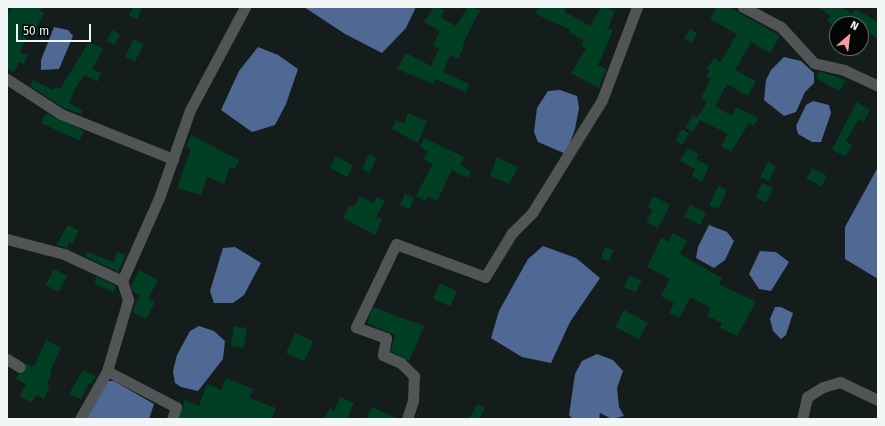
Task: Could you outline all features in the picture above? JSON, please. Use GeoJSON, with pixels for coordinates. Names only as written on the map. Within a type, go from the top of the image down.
{"type":"FeatureCollection","features":[{"type":"Feature","properties":{"kind":"street"},"geometry":{"type":"LineString","coordinates":[[80,419],[106,371],[128,300],[122,281],[159,198],[190,110],[246,7]]}},
{"type":"Feature","properties":{"kind":"street"},"geometry":{"type":"LineString","coordinates":[[407,419],[413,401],[414,376],[402,363],[383,355],[386,338],[356,327],[396,244],[485,277],[512,233],[532,213],[602,100],[637,7]]}},
{"type":"Feature","properties":{"kind":"street"},"geometry":{"type":"LineString","coordinates":[[743,7],[781,27],[814,63],[844,70],[878,86]]}},
{"type":"Feature","properties":{"kind":"street"},"geometry":{"type":"LineString","coordinates":[[7,79],[61,114],[173,159]]}},
{"type":"Feature","properties":{"kind":"street"},"geometry":{"type":"LineString","coordinates":[[7,239],[64,254],[122,281]]}},
{"type":"Feature","properties":{"kind":"street"},"geometry":{"type":"LineString","coordinates":[[7,360],[20,367]]}},
{"type":"Feature","properties":{"kind":"street"},"geometry":{"type":"LineString","coordinates":[[106,371],[176,407],[172,419]]}},
{"type":"Feature","properties":{"kind":"street"},"geometry":{"type":"LineString","coordinates":[[802,419],[808,397],[823,387],[840,382],[878,400]]}},
{"type":"Feature","properties":{"kind":"water"},"geometry":{"type":"Polygon","coordinates":[[[304,7],[416,7],[406,28],[382,53],[345,34],[304,7]]]}},
{"type":"Feature","properties":{"kind":"water"},"geometry":{"type":"Polygon","coordinates":[[[54,27],[68,30],[73,36],[59,69],[41,70],[41,60],[54,27]]]}},
{"type":"Feature","properties":{"kind":"water"},"geometry":{"type":"Polygon","coordinates":[[[258,47],[278,55],[298,69],[286,104],[275,125],[252,132],[221,110],[239,71],[258,47]]]}},
{"type":"Feature","properties":{"kind":"water"},"geometry":{"type":"Polygon","coordinates":[[[784,57],[801,61],[814,73],[814,83],[805,92],[796,112],[784,116],[764,100],[766,80],[771,70],[784,57]]]}},
{"type":"Feature","properties":{"kind":"water"},"geometry":{"type":"Polygon","coordinates":[[[560,90],[577,96],[579,108],[575,129],[566,154],[538,142],[534,132],[537,108],[548,91],[560,90]]]}},
{"type":"Feature","properties":{"kind":"water"},"geometry":{"type":"Polygon","coordinates":[[[813,101],[829,105],[831,113],[821,142],[812,142],[798,134],[796,126],[806,105],[813,101]]]}},
{"type":"Feature","properties":{"kind":"water"},"geometry":{"type":"Polygon","coordinates":[[[878,167],[878,279],[845,259],[845,227],[878,167]]]}},
{"type":"Feature","properties":{"kind":"water"},"geometry":{"type":"Polygon","coordinates":[[[709,225],[727,232],[734,241],[725,260],[714,268],[696,258],[698,247],[709,225]]]}},
{"type":"Feature","properties":{"kind":"water"},"geometry":{"type":"Polygon","coordinates":[[[543,246],[576,258],[600,278],[570,322],[551,363],[522,357],[491,338],[499,311],[528,259],[543,246]]]}},
{"type":"Feature","properties":{"kind":"water"},"geometry":{"type":"Polygon","coordinates":[[[235,247],[261,263],[244,295],[233,303],[214,303],[210,291],[223,248],[235,247]]]}},
{"type":"Feature","properties":{"kind":"water"},"geometry":{"type":"Polygon","coordinates":[[[760,251],[776,252],[789,262],[771,291],[759,289],[749,274],[760,251]]]}},
{"type":"Feature","properties":{"kind":"water"},"geometry":{"type":"Polygon","coordinates":[[[775,307],[781,307],[793,313],[786,335],[781,339],[773,331],[770,319],[775,307]]]}},
{"type":"Feature","properties":{"kind":"water"},"geometry":{"type":"Polygon","coordinates":[[[199,326],[214,331],[225,341],[223,359],[198,391],[181,387],[175,383],[173,371],[177,355],[190,331],[199,326]]]}},
{"type":"Feature","properties":{"kind":"water"},"geometry":{"type":"Polygon","coordinates":[[[597,354],[613,360],[623,371],[617,388],[619,407],[624,416],[612,419],[600,413],[599,419],[573,419],[569,415],[575,374],[582,361],[597,354]]]}},
{"type":"Feature","properties":{"kind":"water"},"geometry":{"type":"Polygon","coordinates":[[[106,381],[114,381],[154,404],[149,419],[85,419],[106,381]]]}},
{"type":"Feature","properties":{"kind":"building"},"geometry":{"type":"Polygon","coordinates":[[[12,7],[43,7],[40,11],[44,13],[37,27],[40,29],[36,36],[29,33],[20,52],[28,55],[24,64],[19,62],[14,72],[7,68],[7,17],[12,7]]]}},
{"type":"Feature","properties":{"kind":"building"},"geometry":{"type":"Polygon","coordinates":[[[133,7],[143,7],[137,19],[129,15],[133,7]]]}},
{"type":"Feature","properties":{"kind":"building"},"geometry":{"type":"Polygon","coordinates":[[[434,7],[445,10],[441,18],[456,26],[468,7],[480,10],[462,46],[464,47],[458,59],[450,55],[443,72],[469,84],[466,92],[435,79],[433,84],[397,69],[406,53],[431,66],[439,49],[433,46],[440,31],[424,22],[434,7]]]}},
{"type":"Feature","properties":{"kind":"building"},"geometry":{"type":"Polygon","coordinates":[[[539,7],[565,7],[565,12],[590,26],[601,7],[615,11],[608,28],[613,30],[598,65],[606,69],[599,88],[571,73],[586,49],[581,46],[584,40],[569,32],[570,30],[536,14],[539,7]]]}},
{"type":"Feature","properties":{"kind":"building"},"geometry":{"type":"Polygon","coordinates":[[[717,7],[729,7],[780,36],[770,53],[751,42],[735,70],[756,81],[748,96],[727,84],[715,106],[732,116],[736,107],[758,118],[754,126],[749,123],[731,152],[721,146],[728,134],[700,120],[693,132],[685,128],[693,115],[697,118],[707,102],[701,98],[711,79],[706,77],[710,70],[707,69],[714,58],[721,62],[737,34],[710,19],[717,7]]]}},
{"type":"Feature","properties":{"kind":"building"},"geometry":{"type":"Polygon","coordinates":[[[817,7],[841,7],[852,14],[855,9],[867,16],[830,16],[817,7]]]}},
{"type":"Feature","properties":{"kind":"building"},"geometry":{"type":"Polygon","coordinates":[[[869,17],[878,22],[878,39],[870,34],[869,36],[869,17]]]}},
{"type":"Feature","properties":{"kind":"building"},"geometry":{"type":"Polygon","coordinates":[[[690,29],[698,34],[692,43],[684,38],[690,29]]]}},
{"type":"Feature","properties":{"kind":"building"},"geometry":{"type":"Polygon","coordinates":[[[112,30],[120,34],[115,45],[107,41],[112,30]]]}},
{"type":"Feature","properties":{"kind":"building"},"geometry":{"type":"Polygon","coordinates":[[[134,39],[144,44],[135,62],[125,57],[134,39]]]}},
{"type":"Feature","properties":{"kind":"building"},"geometry":{"type":"Polygon","coordinates":[[[89,42],[103,49],[92,69],[101,73],[97,82],[85,75],[77,85],[69,103],[83,111],[81,114],[64,108],[30,86],[33,80],[53,90],[55,87],[60,89],[89,42]]]}},
{"type":"Feature","properties":{"kind":"building"},"geometry":{"type":"Polygon","coordinates":[[[819,71],[846,80],[839,91],[816,78],[819,71]]]}},
{"type":"Feature","properties":{"kind":"building"},"geometry":{"type":"Polygon","coordinates":[[[857,102],[870,110],[864,122],[859,119],[846,141],[852,145],[845,157],[832,149],[857,102]]]}},
{"type":"Feature","properties":{"kind":"building"},"geometry":{"type":"Polygon","coordinates":[[[46,113],[84,131],[79,141],[41,123],[46,113]]]}},
{"type":"Feature","properties":{"kind":"building"},"geometry":{"type":"Polygon","coordinates":[[[408,113],[427,121],[418,143],[392,129],[396,120],[404,124],[408,113]]]}},
{"type":"Feature","properties":{"kind":"building"},"geometry":{"type":"Polygon","coordinates":[[[682,129],[689,133],[682,145],[675,141],[682,129]]]}},
{"type":"Feature","properties":{"kind":"building"},"geometry":{"type":"Polygon","coordinates":[[[191,135],[239,160],[235,169],[230,167],[224,184],[207,177],[201,195],[177,188],[191,149],[186,146],[191,135]]]}},
{"type":"Feature","properties":{"kind":"building"},"geometry":{"type":"Polygon","coordinates":[[[424,138],[464,157],[460,165],[471,171],[468,178],[452,170],[437,201],[428,196],[425,201],[416,196],[433,164],[423,159],[428,151],[420,147],[424,138]]]}},
{"type":"Feature","properties":{"kind":"building"},"geometry":{"type":"Polygon","coordinates":[[[688,148],[699,154],[696,159],[709,166],[702,182],[692,176],[695,169],[680,161],[688,148]]]}},
{"type":"Feature","properties":{"kind":"building"},"geometry":{"type":"Polygon","coordinates":[[[369,154],[376,158],[370,173],[362,169],[369,154]]]}},
{"type":"Feature","properties":{"kind":"building"},"geometry":{"type":"Polygon","coordinates":[[[336,156],[353,166],[347,177],[330,167],[336,156]]]}},
{"type":"Feature","properties":{"kind":"building"},"geometry":{"type":"Polygon","coordinates":[[[497,157],[518,167],[509,184],[490,176],[497,157]]]}},
{"type":"Feature","properties":{"kind":"building"},"geometry":{"type":"Polygon","coordinates":[[[768,162],[776,166],[768,181],[760,177],[768,162]]]}},
{"type":"Feature","properties":{"kind":"building"},"geometry":{"type":"Polygon","coordinates":[[[812,168],[827,176],[821,187],[806,179],[812,168]]]}},
{"type":"Feature","properties":{"kind":"building"},"geometry":{"type":"Polygon","coordinates":[[[762,183],[773,188],[766,202],[755,198],[762,183]]]}},
{"type":"Feature","properties":{"kind":"building"},"geometry":{"type":"Polygon","coordinates":[[[718,186],[727,190],[719,209],[709,205],[718,186]]]}},
{"type":"Feature","properties":{"kind":"building"},"geometry":{"type":"Polygon","coordinates":[[[405,194],[414,198],[409,209],[400,205],[405,194]]]}},
{"type":"Feature","properties":{"kind":"building"},"geometry":{"type":"Polygon","coordinates":[[[360,196],[373,203],[376,197],[385,201],[376,217],[382,219],[375,235],[343,218],[349,205],[354,207],[360,196]]]}},
{"type":"Feature","properties":{"kind":"building"},"geometry":{"type":"Polygon","coordinates":[[[653,196],[670,205],[658,228],[646,222],[653,210],[648,207],[653,196]]]}},
{"type":"Feature","properties":{"kind":"building"},"geometry":{"type":"Polygon","coordinates":[[[690,205],[706,213],[700,225],[684,217],[690,205]]]}},
{"type":"Feature","properties":{"kind":"building"},"geometry":{"type":"Polygon","coordinates":[[[68,225],[79,231],[72,244],[69,242],[67,248],[56,245],[68,225]]]}},
{"type":"Feature","properties":{"kind":"building"},"geometry":{"type":"Polygon","coordinates":[[[673,233],[687,241],[680,254],[722,278],[719,284],[756,302],[737,336],[720,328],[722,323],[707,316],[711,308],[691,297],[679,318],[669,313],[674,303],[661,296],[670,279],[647,267],[661,238],[668,242],[673,233]]]}},
{"type":"Feature","properties":{"kind":"building"},"geometry":{"type":"Polygon","coordinates":[[[605,247],[613,250],[609,261],[601,258],[605,247]]]}},
{"type":"Feature","properties":{"kind":"building"},"geometry":{"type":"Polygon","coordinates":[[[87,252],[114,262],[117,252],[126,255],[118,272],[85,256],[87,252]]]}},
{"type":"Feature","properties":{"kind":"building"},"geometry":{"type":"Polygon","coordinates":[[[54,269],[67,276],[59,292],[46,285],[54,269]]]}},
{"type":"Feature","properties":{"kind":"building"},"geometry":{"type":"Polygon","coordinates":[[[139,270],[158,280],[148,299],[155,302],[146,319],[132,312],[140,295],[132,291],[131,286],[139,270]]]}},
{"type":"Feature","properties":{"kind":"building"},"geometry":{"type":"Polygon","coordinates":[[[630,275],[642,281],[636,292],[624,287],[630,275]]]}},
{"type":"Feature","properties":{"kind":"building"},"geometry":{"type":"Polygon","coordinates":[[[97,277],[116,286],[113,292],[94,283],[97,277]]]}},
{"type":"Feature","properties":{"kind":"building"},"geometry":{"type":"Polygon","coordinates":[[[440,283],[457,291],[450,306],[433,298],[440,283]]]}},
{"type":"Feature","properties":{"kind":"building"},"geometry":{"type":"Polygon","coordinates":[[[373,307],[424,326],[409,361],[391,351],[395,335],[367,323],[373,307]]]}},
{"type":"Feature","properties":{"kind":"building"},"geometry":{"type":"Polygon","coordinates":[[[624,310],[648,323],[639,339],[615,327],[624,310]]]}},
{"type":"Feature","properties":{"kind":"building"},"geometry":{"type":"Polygon","coordinates":[[[234,326],[247,328],[244,348],[231,346],[234,326]]]}},
{"type":"Feature","properties":{"kind":"building"},"geometry":{"type":"Polygon","coordinates":[[[295,333],[313,341],[304,361],[286,353],[295,333]]]}},
{"type":"Feature","properties":{"kind":"building"},"geometry":{"type":"Polygon","coordinates":[[[46,340],[61,347],[50,372],[52,372],[47,384],[50,386],[44,399],[36,395],[32,403],[20,396],[26,384],[16,379],[19,374],[26,370],[25,363],[34,367],[46,340]]]}},
{"type":"Feature","properties":{"kind":"building"},"geometry":{"type":"Polygon","coordinates":[[[83,370],[96,376],[91,384],[89,383],[81,399],[69,394],[83,370]]]}},
{"type":"Feature","properties":{"kind":"building"},"geometry":{"type":"Polygon","coordinates":[[[226,378],[254,389],[249,398],[276,408],[271,419],[179,419],[185,400],[199,406],[207,384],[221,390],[226,378]]]}},
{"type":"Feature","properties":{"kind":"building"},"geometry":{"type":"Polygon","coordinates":[[[340,397],[354,403],[347,418],[350,419],[324,419],[330,409],[334,411],[340,397]]]}},
{"type":"Feature","properties":{"kind":"building"},"geometry":{"type":"Polygon","coordinates":[[[477,404],[485,408],[479,419],[469,419],[477,404]]]}},
{"type":"Feature","properties":{"kind":"building"},"geometry":{"type":"Polygon","coordinates":[[[372,407],[398,419],[366,419],[372,407]]]}}]}
